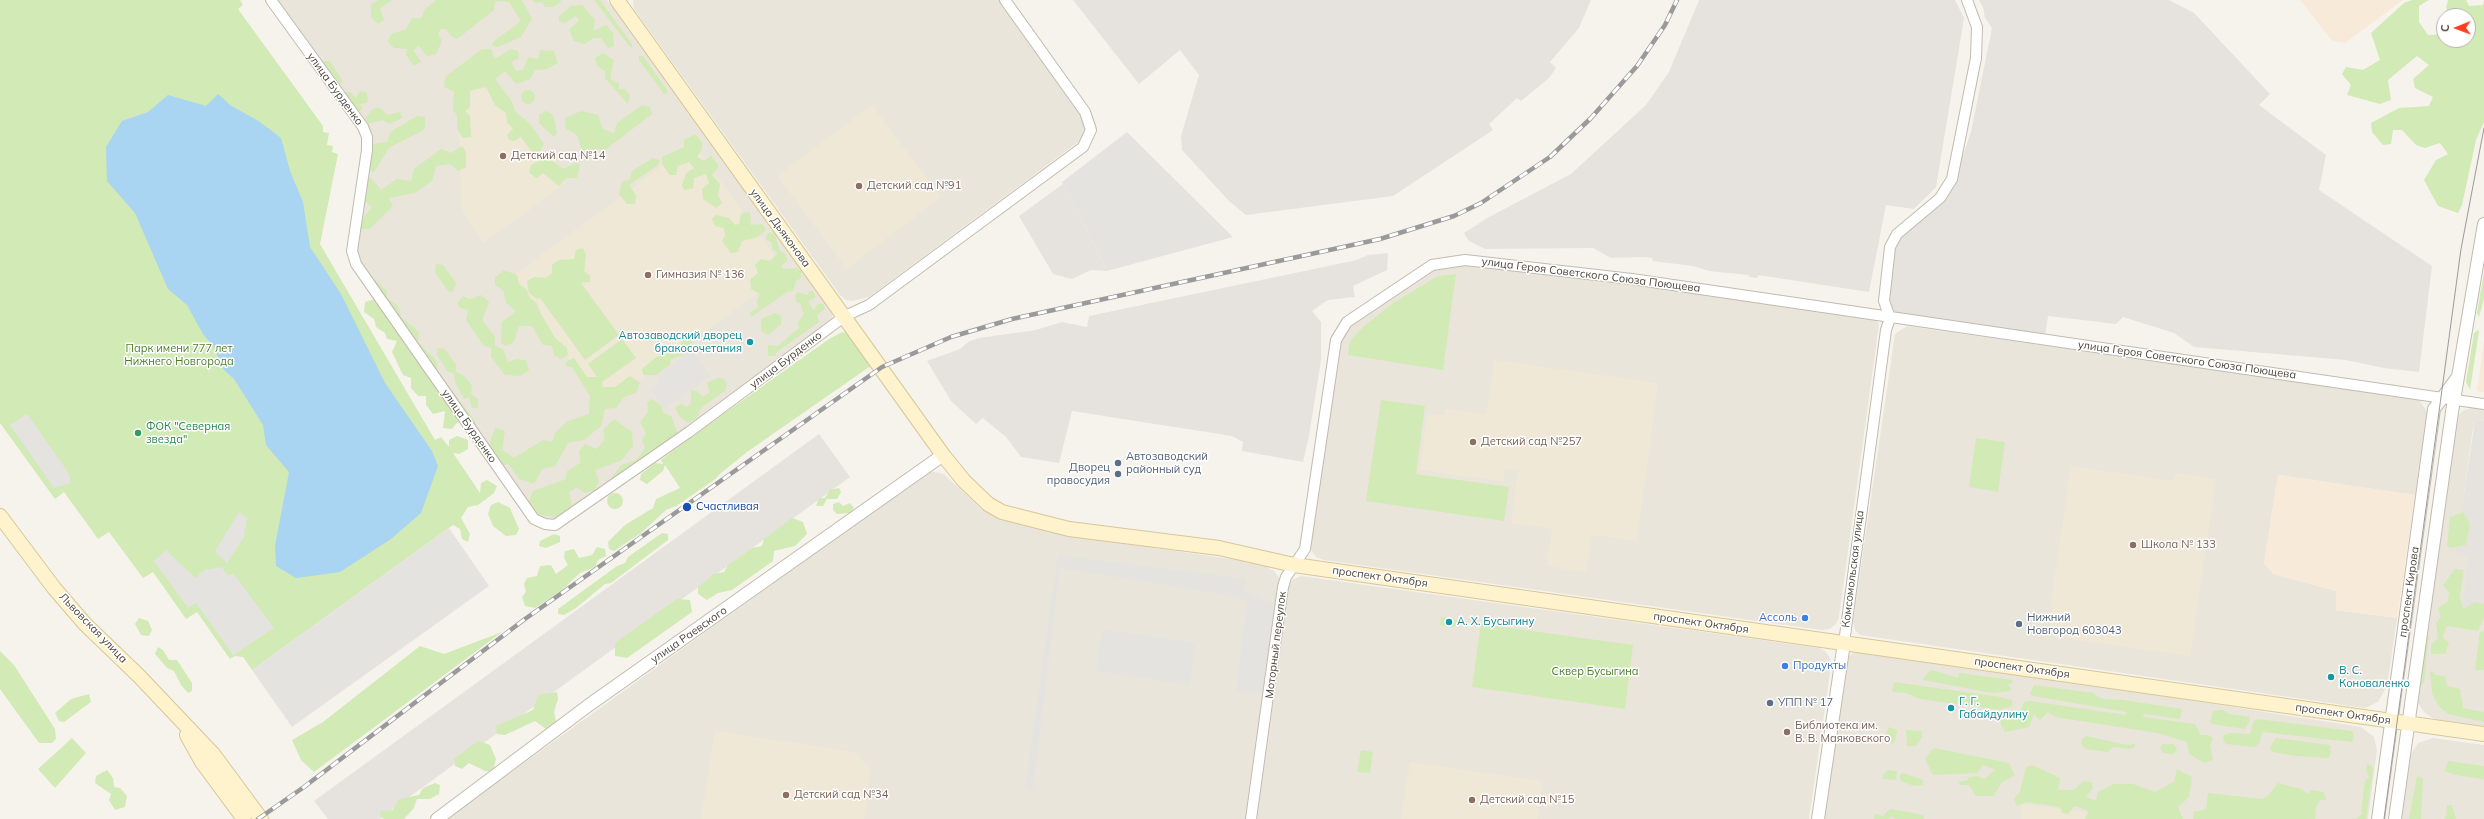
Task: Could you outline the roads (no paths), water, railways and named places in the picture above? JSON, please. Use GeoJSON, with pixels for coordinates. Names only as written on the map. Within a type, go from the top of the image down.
{"type":"FeatureCollection","features":[{"type":"Feature","properties":{"kind":"main road","name":"улица Дьяконова"},"geometry":{"type":"LineString","coordinates":[[617,0],[944,455]]}},
{"type":"Feature","properties":{"kind":"main road","name":"проспект Октября"},"geometry":{"type":"LineString","coordinates":[[944,455],[964,481],[988,504],[1016,517],[1094,533],[1219,548],[1294,565],[2484,734]]}},
{"type":"Feature","properties":{"kind":"main road","name":"Львовская улица"},"geometry":{"type":"LineString","coordinates":[[0,516],[54,588],[80,618],[139,676],[213,754],[262,819]]}},
{"type":"Feature","properties":{"kind":"main road","name":"Львовская улица"},"geometry":{"type":"LineString","coordinates":[[177,717],[202,762],[244,819]]}},
{"type":"Feature","properties":{"kind":"street","name":"улица Бурденко"},"geometry":{"type":"LineString","coordinates":[[271,0],[363,127],[367,137],[368,150],[352,251],[356,264],[534,519],[545,524],[556,525],[689,432],[845,316],[869,305],[1084,147],[1091,130],[1085,112],[1005,0]]}},
{"type":"Feature","properties":{"kind":"street"},"geometry":{"type":"LineString","coordinates":[[1890,318],[1884,301],[1890,247],[1897,234],[1940,198],[1952,179],[1976,58],[1977,27],[1967,0]]}},
{"type":"Feature","properties":{"kind":"street","name":"проспект Кирова"},"geometry":{"type":"LineString","coordinates":[[2395,819],[2454,400],[2460,374],[2484,224]]}},
{"type":"Feature","properties":{"kind":"street","name":"улица Героя Советского Союза Поющева"},"geometry":{"type":"LineString","coordinates":[[1332,358],[1336,340],[1347,322],[1432,265],[1454,260],[1505,263],[1632,279],[2484,404]]}},
{"type":"Feature","properties":{"kind":"street","name":"Комсомольская улица"},"geometry":{"type":"LineString","coordinates":[[1818,819],[1844,643],[1874,410],[1890,318]]}},
{"type":"Feature","properties":{"kind":"street","name":"Моторный переулок"},"geometry":{"type":"LineString","coordinates":[[1251,819],[1283,587],[1304,549],[1332,358]]}},
{"type":"Feature","properties":{"kind":"street","name":"проспект Кирова"},"geometry":{"type":"LineString","coordinates":[[2378,819],[2434,409],[2460,374]]}},
{"type":"Feature","properties":{"kind":"street","name":"улица Раевского"},"geometry":{"type":"LineString","coordinates":[[437,819],[606,694],[944,455]]}},
{"type":"Feature","properties":{"kind":"water"},"geometry":{"type":"Polygon","coordinates":[[[218,94],[230,105],[260,122],[281,138],[290,171],[303,202],[310,247],[341,294],[385,383],[432,451],[438,466],[421,513],[391,539],[340,572],[296,578],[276,566],[275,546],[289,472],[266,445],[263,425],[234,379],[221,367],[215,348],[203,334],[187,305],[168,289],[135,213],[107,181],[106,147],[122,121],[148,112],[168,95],[206,106],[218,94]]]}},
{"type":"Feature","properties":{"kind":"tram line"},"geometry":{"type":"LineString","coordinates":[[2384,819],[2461,249],[2484,128]]}},
{"type":"Feature","properties":{"kind":"railway"},"geometry":{"type":"LineString","coordinates":[[258,819],[304,787],[525,619],[882,367],[951,337],[1012,319],[1380,239],[1454,216],[1481,203],[1550,157],[1591,118],[1637,66],[1665,25],[1677,0]]}},
{"type":"Feature","properties":{"kind":"place","name":"Детский сад №14"},"geometry":{"type":"Point","coordinates":[503,156]}},
{"type":"Feature","properties":{"kind":"place","name":"Детский сад №91"},"geometry":{"type":"Point","coordinates":[859,186]}},
{"type":"Feature","properties":{"kind":"place","name":"Гимназия № 136"},"geometry":{"type":"Point","coordinates":[648,275]}},
{"type":"Feature","properties":{"kind":"place","name":"Автозаводский дворец бракосочетания"},"geometry":{"type":"Point","coordinates":[750,342]}},
{"type":"Feature","properties":{"kind":"place","name":"ФОК \"Северная звезда\""},"geometry":{"type":"Point","coordinates":[138,433]}},
{"type":"Feature","properties":{"kind":"place","name":"Детский сад №257"},"geometry":{"type":"Point","coordinates":[1473,442]}},
{"type":"Feature","properties":{"kind":"place","name":"Автозаводский районный суд"},"geometry":{"type":"Point","coordinates":[1118,463]}},
{"type":"Feature","properties":{"kind":"place","name":"Дворец правосудия"},"geometry":{"type":"Point","coordinates":[1118,474]}},
{"type":"Feature","properties":{"kind":"place","name":"Счастливая"},"geometry":{"type":"Point","coordinates":[687,507]}},
{"type":"Feature","properties":{"kind":"place","name":"Школа № 133"},"geometry":{"type":"Point","coordinates":[2133,545]}},
{"type":"Feature","properties":{"kind":"place","name":"Ассоль"},"geometry":{"type":"Point","coordinates":[1805,618]}},
{"type":"Feature","properties":{"kind":"place","name":"А. Х. Бусыгину"},"geometry":{"type":"Point","coordinates":[1449,622]}},
{"type":"Feature","properties":{"kind":"place","name":"Нижний Новгород 603043"},"geometry":{"type":"Point","coordinates":[2019,624]}},
{"type":"Feature","properties":{"kind":"place","name":"Продукты"},"geometry":{"type":"Point","coordinates":[1785,666]}},
{"type":"Feature","properties":{"kind":"place","name":"В. С. Коноваленко"},"geometry":{"type":"Point","coordinates":[2331,677]}},
{"type":"Feature","properties":{"kind":"place","name":"УПП № 17"},"geometry":{"type":"Point","coordinates":[1770,703]}},
{"type":"Feature","properties":{"kind":"place","name":"Г. Г. Габайдулину"},"geometry":{"type":"Point","coordinates":[1951,708]}},
{"type":"Feature","properties":{"kind":"place","name":"Библиотека им. В. В. Маяковского"},"geometry":{"type":"Point","coordinates":[1787,732]}},
{"type":"Feature","properties":{"kind":"place","name":"Детский сад №34"},"geometry":{"type":"Point","coordinates":[786,795]}},
{"type":"Feature","properties":{"kind":"place","name":"Детский сад №15"},"geometry":{"type":"Point","coordinates":[1472,800]}},
{"type":"Feature","properties":{"kind":"park label","name":"Парк имени 777 лет Нижнего Новгорода"},"geometry":{"type":"Point","coordinates":[179,355]}},
{"type":"Feature","properties":{"kind":"park label","name":"Сквер Бусыгина"},"geometry":{"type":"Point","coordinates":[1595,672]}}]}
